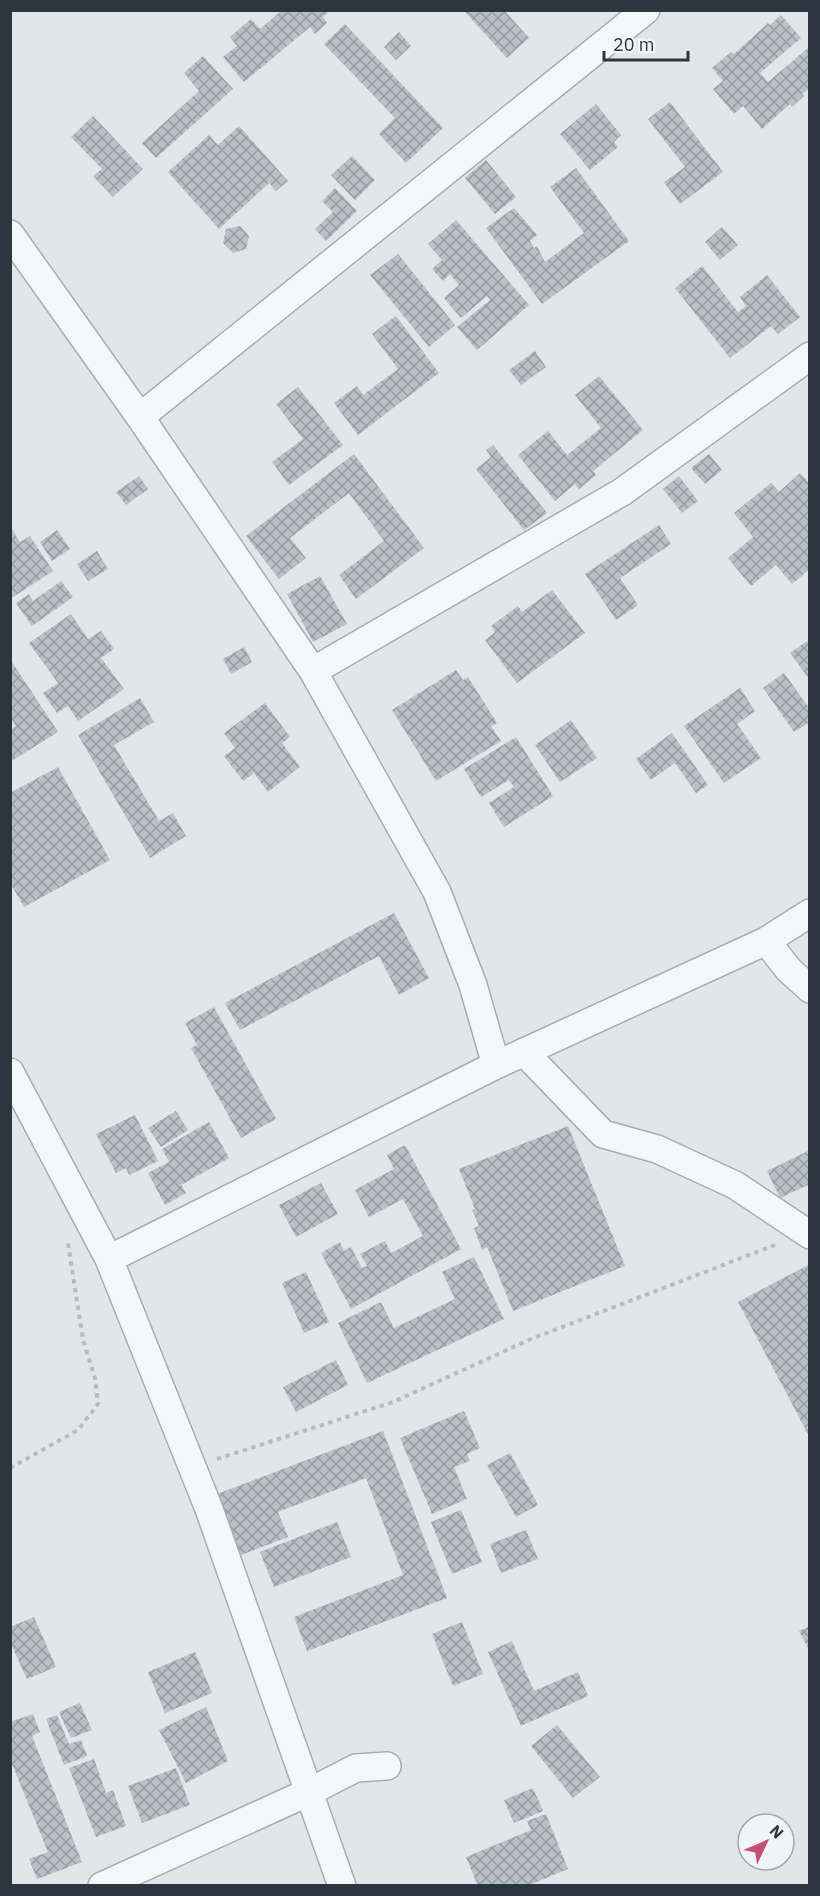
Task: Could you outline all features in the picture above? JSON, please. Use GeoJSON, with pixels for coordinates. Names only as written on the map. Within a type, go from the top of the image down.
{"type":"FeatureCollection","features":[{"type":"Feature","properties":{"kind":"street"},"geometry":{"type":"LineString","coordinates":[[140,417],[646,10]]}},
{"type":"Feature","properties":{"kind":"street"},"geometry":{"type":"LineString","coordinates":[[10,234],[140,417],[313,671],[437,892],[473,985],[496,1065]]}},
{"type":"Feature","properties":{"kind":"street"},"geometry":{"type":"LineString","coordinates":[[313,671],[622,492],[810,356]]}},
{"type":"Feature","properties":{"kind":"street"},"geometry":{"type":"LineString","coordinates":[[109,1259],[496,1065],[766,941],[810,913]]}},
{"type":"Feature","properties":{"kind":"street"},"geometry":{"type":"LineString","coordinates":[[766,941],[789,970],[810,989]]}},
{"type":"Feature","properties":{"kind":"street"},"geometry":{"type":"LineString","coordinates":[[524,1052],[603,1134],[657,1149],[735,1185],[808,1234]]}},
{"type":"Feature","properties":{"kind":"street"},"geometry":{"type":"LineString","coordinates":[[10,1072],[109,1259],[192,1466],[342,1886]]}},
{"type":"Feature","properties":{"kind":"street"},"geometry":{"type":"LineString","coordinates":[[102,1886],[309,1792],[356,1768],[387,1766]]}},
{"type":"Feature","properties":{"kind":"path"},"geometry":{"type":"LineString","coordinates":[[192,1466],[393,1402],[531,1339],[808,1234]]}},
{"type":"Feature","properties":{"kind":"path"},"geometry":{"type":"LineString","coordinates":[[10,1468],[78,1430],[98,1404],[95,1378],[83,1340],[68,1242]]}},
{"type":"Feature","properties":{"kind":"building"},"geometry":{"type":"Polygon","coordinates":[[[282,10],[330,10],[323,17],[327,23],[315,34],[310,27],[244,82],[223,57],[237,46],[230,37],[251,19],[260,29],[282,10]]]}},
{"type":"Feature","properties":{"kind":"building"},"geometry":{"type":"Polygon","coordinates":[[[466,10],[504,10],[529,38],[507,58],[465,12],[466,10]]]}},
{"type":"Feature","properties":{"kind":"building"},"geometry":{"type":"Polygon","coordinates":[[[781,15],[801,38],[760,73],[768,82],[808,48],[810,88],[792,107],[790,104],[762,129],[743,106],[734,114],[713,89],[723,81],[712,68],[731,52],[734,54],[768,23],[770,25],[781,15]]]}},
{"type":"Feature","properties":{"kind":"building"},"geometry":{"type":"Polygon","coordinates":[[[345,24],[443,128],[406,163],[379,134],[395,118],[324,44],[345,24]]]}},
{"type":"Feature","properties":{"kind":"building"},"geometry":{"type":"Polygon","coordinates":[[[399,32],[411,46],[396,60],[384,47],[399,32]]]}},
{"type":"Feature","properties":{"kind":"building"},"geometry":{"type":"Polygon","coordinates":[[[203,56],[233,89],[156,158],[142,143],[199,91],[184,73],[203,56]]]}},
{"type":"Feature","properties":{"kind":"building"},"geometry":{"type":"Polygon","coordinates":[[[670,102],[723,172],[680,204],[664,182],[685,167],[648,119],[670,102]]]}},
{"type":"Feature","properties":{"kind":"building"},"geometry":{"type":"Polygon","coordinates":[[[596,104],[621,135],[614,142],[618,147],[590,170],[560,134],[596,104]]]}},
{"type":"Feature","properties":{"kind":"building"},"geometry":{"type":"Polygon","coordinates":[[[93,116],[143,169],[113,197],[93,176],[102,169],[71,137],[93,116]]]}},
{"type":"Feature","properties":{"kind":"building"},"geometry":{"type":"Polygon","coordinates":[[[239,126],[288,181],[276,191],[269,183],[219,229],[168,172],[209,135],[218,145],[239,126]]]}},
{"type":"Feature","properties":{"kind":"building"},"geometry":{"type":"Polygon","coordinates":[[[352,156],[375,180],[355,200],[331,175],[352,156]]]}},
{"type":"Feature","properties":{"kind":"building"},"geometry":{"type":"Polygon","coordinates":[[[486,160],[516,197],[495,214],[465,178],[486,160]]]}},
{"type":"Feature","properties":{"kind":"building"},"geometry":{"type":"Polygon","coordinates":[[[576,168],[629,241],[542,304],[486,228],[514,208],[537,235],[530,241],[534,248],[537,246],[545,262],[584,233],[550,187],[576,168]]]}},
{"type":"Feature","properties":{"kind":"building"},"geometry":{"type":"Polygon","coordinates":[[[335,188],[357,211],[326,241],[315,229],[333,212],[322,201],[335,188]]]}},
{"type":"Feature","properties":{"kind":"building"},"geometry":{"type":"Polygon","coordinates":[[[456,220],[529,305],[477,350],[457,327],[490,300],[487,296],[461,318],[444,298],[459,285],[450,274],[443,281],[432,269],[442,260],[428,244],[456,220]]]}},
{"type":"Feature","properties":{"kind":"building"},"geometry":{"type":"Polygon","coordinates":[[[240,226],[249,236],[246,249],[233,253],[223,243],[226,229],[240,226]]]}},
{"type":"Feature","properties":{"kind":"building"},"geometry":{"type":"Polygon","coordinates":[[[722,227],[738,245],[720,260],[705,242],[722,227]]]}},
{"type":"Feature","properties":{"kind":"building"},"geometry":{"type":"Polygon","coordinates":[[[398,254],[455,325],[429,347],[370,275],[398,254]]]}},
{"type":"Feature","properties":{"kind":"building"},"geometry":{"type":"Polygon","coordinates":[[[702,266],[738,312],[746,306],[740,297],[767,275],[800,317],[778,334],[771,326],[730,358],[675,288],[702,266]]]}},
{"type":"Feature","properties":{"kind":"building"},"geometry":{"type":"Polygon","coordinates":[[[396,316],[439,373],[358,435],[334,403],[357,386],[363,395],[398,369],[372,334],[396,316]]]}},
{"type":"Feature","properties":{"kind":"building"},"geometry":{"type":"Polygon","coordinates":[[[535,351],[546,367],[521,385],[509,370],[535,351]]]}},
{"type":"Feature","properties":{"kind":"building"},"geometry":{"type":"Polygon","coordinates":[[[599,376],[643,430],[593,471],[596,475],[579,489],[575,484],[555,501],[518,455],[548,431],[567,455],[601,428],[575,395],[599,376]]]}},
{"type":"Feature","properties":{"kind":"building"},"geometry":{"type":"Polygon","coordinates":[[[298,387],[343,445],[289,485],[272,462],[303,439],[276,404],[298,387]]]}},
{"type":"Feature","properties":{"kind":"building"},"geometry":{"type":"Polygon","coordinates":[[[493,445],[547,513],[524,530],[476,469],[491,457],[486,450],[493,445]]]}},
{"type":"Feature","properties":{"kind":"building"},"geometry":{"type":"Polygon","coordinates":[[[354,454],[424,548],[356,599],[339,575],[384,541],[349,493],[290,538],[306,558],[279,579],[246,536],[354,454]]]}},
{"type":"Feature","properties":{"kind":"building"},"geometry":{"type":"Polygon","coordinates":[[[709,454],[722,470],[705,484],[691,468],[709,454]]]}},
{"type":"Feature","properties":{"kind":"building"},"geometry":{"type":"Polygon","coordinates":[[[800,473],[810,484],[810,569],[792,584],[776,565],[751,586],[728,558],[753,537],[734,513],[771,483],[779,492],[800,473]]]}},
{"type":"Feature","properties":{"kind":"building"},"geometry":{"type":"Polygon","coordinates":[[[139,476],[148,489],[126,505],[116,492],[139,476]]]}},
{"type":"Feature","properties":{"kind":"building"},"geometry":{"type":"Polygon","coordinates":[[[679,476],[698,501],[682,513],[663,489],[679,476]]]}},
{"type":"Feature","properties":{"kind":"building"},"geometry":{"type":"Polygon","coordinates":[[[659,525],[671,544],[620,578],[638,605],[616,620],[585,574],[659,525]]]}},
{"type":"Feature","properties":{"kind":"building"},"geometry":{"type":"Polygon","coordinates":[[[10,526],[20,542],[30,536],[53,571],[10,599],[10,526]]]}},
{"type":"Feature","properties":{"kind":"building"},"geometry":{"type":"Polygon","coordinates":[[[57,530],[70,549],[52,561],[40,542],[57,530]]]}},
{"type":"Feature","properties":{"kind":"building"},"geometry":{"type":"Polygon","coordinates":[[[97,551],[108,569],[88,581],[77,564],[97,551]]]}},
{"type":"Feature","properties":{"kind":"building"},"geometry":{"type":"Polygon","coordinates":[[[320,576],[347,624],[313,642],[287,594],[320,576]]]}},
{"type":"Feature","properties":{"kind":"building"},"geometry":{"type":"Polygon","coordinates":[[[61,581],[73,597],[32,626],[16,603],[29,594],[33,601],[61,581]]]}},
{"type":"Feature","properties":{"kind":"building"},"geometry":{"type":"Polygon","coordinates":[[[552,590],[585,633],[517,683],[485,640],[495,632],[491,626],[518,606],[522,612],[552,590]]]}},
{"type":"Feature","properties":{"kind":"building"},"geometry":{"type":"Polygon","coordinates":[[[71,614],[88,639],[101,631],[114,649],[101,658],[124,689],[78,721],[68,706],[57,713],[43,693],[58,683],[29,643],[71,614]]]}},
{"type":"Feature","properties":{"kind":"building"},"geometry":{"type":"Polygon","coordinates":[[[810,639],[810,680],[790,653],[810,639]]]}},
{"type":"Feature","properties":{"kind":"building"},"geometry":{"type":"Polygon","coordinates":[[[244,647],[252,662],[231,674],[223,659],[244,647]]]}},
{"type":"Feature","properties":{"kind":"building"},"geometry":{"type":"Polygon","coordinates":[[[12,662],[58,732],[10,762],[10,729],[16,726],[10,717],[12,662]]]}},
{"type":"Feature","properties":{"kind":"building"},"geometry":{"type":"Polygon","coordinates":[[[456,670],[463,680],[468,677],[497,723],[491,726],[501,741],[436,781],[392,710],[456,670]]]}},
{"type":"Feature","properties":{"kind":"building"},"geometry":{"type":"Polygon","coordinates":[[[784,673],[810,709],[810,722],[794,732],[763,688],[784,673]]]}},
{"type":"Feature","properties":{"kind":"building"},"geometry":{"type":"Polygon","coordinates":[[[740,688],[755,711],[737,724],[761,758],[724,783],[684,726],[740,688]]]}},
{"type":"Feature","properties":{"kind":"building"},"geometry":{"type":"Polygon","coordinates":[[[140,698],[154,722],[114,745],[159,821],[173,813],[186,836],[150,858],[78,735],[140,698]]]}},
{"type":"Feature","properties":{"kind":"building"},"geometry":{"type":"Polygon","coordinates":[[[265,703],[290,737],[282,743],[300,767],[268,792],[254,773],[243,781],[224,756],[235,748],[224,733],[265,703]]]}},
{"type":"Feature","properties":{"kind":"building"},"geometry":{"type":"Polygon","coordinates":[[[571,720],[597,758],[560,782],[535,745],[571,720]]]}},
{"type":"Feature","properties":{"kind":"building"},"geometry":{"type":"Polygon","coordinates":[[[672,733],[708,785],[696,793],[675,763],[651,780],[636,759],[672,733]]]}},
{"type":"Feature","properties":{"kind":"building"},"geometry":{"type":"Polygon","coordinates":[[[516,737],[553,796],[504,827],[489,803],[514,787],[509,780],[481,797],[464,769],[516,737]]]}},
{"type":"Feature","properties":{"kind":"building"},"geometry":{"type":"Polygon","coordinates":[[[58,767],[110,860],[24,907],[12,886],[10,887],[10,793],[58,767]]]}},
{"type":"Feature","properties":{"kind":"building"},"geometry":{"type":"Polygon","coordinates":[[[394,913],[429,978],[399,995],[379,956],[240,1030],[225,1003],[394,913]]]}},
{"type":"Feature","properties":{"kind":"building"},"geometry":{"type":"Polygon","coordinates":[[[214,1007],[276,1119],[241,1138],[191,1048],[197,1045],[185,1023],[214,1007]]]}},
{"type":"Feature","properties":{"kind":"building"},"geometry":{"type":"Polygon","coordinates":[[[176,1111],[188,1130],[161,1147],[148,1128],[176,1111]]]}},
{"type":"Feature","properties":{"kind":"building"},"geometry":{"type":"Polygon","coordinates":[[[135,1115],[158,1161],[129,1175],[126,1168],[116,1173],[96,1134],[135,1115]]]}},
{"type":"Feature","properties":{"kind":"building"},"geometry":{"type":"Polygon","coordinates":[[[209,1122],[229,1158],[181,1185],[186,1193],[165,1205],[148,1173],[169,1162],[162,1149],[209,1122]]]}},
{"type":"Feature","properties":{"kind":"building"},"geometry":{"type":"Polygon","coordinates":[[[568,1126],[625,1266],[513,1311],[487,1247],[482,1250],[474,1228],[479,1226],[472,1210],[475,1209],[459,1169],[568,1126]]]}},
{"type":"Feature","properties":{"kind":"building"},"geometry":{"type":"Polygon","coordinates":[[[405,1145],[461,1249],[351,1309],[321,1253],[340,1242],[344,1251],[351,1247],[362,1268],[367,1266],[360,1254],[385,1241],[391,1253],[423,1236],[403,1199],[369,1217],[355,1190],[394,1169],[387,1155],[405,1145]]]}},
{"type":"Feature","properties":{"kind":"building"},"geometry":{"type":"Polygon","coordinates":[[[810,1150],[810,1184],[780,1198],[767,1171],[810,1150]]]}},
{"type":"Feature","properties":{"kind":"building"},"geometry":{"type":"Polygon","coordinates":[[[321,1183],[338,1214],[296,1237],[279,1205],[321,1183]]]}},
{"type":"Feature","properties":{"kind":"building"},"geometry":{"type":"Polygon","coordinates":[[[474,1257],[504,1319],[367,1383],[338,1323],[381,1302],[394,1328],[455,1299],[442,1272],[474,1257]]]}},
{"type":"Feature","properties":{"kind":"building"},"geometry":{"type":"Polygon","coordinates":[[[810,1264],[810,1438],[738,1302],[810,1264]]]}},
{"type":"Feature","properties":{"kind":"building"},"geometry":{"type":"Polygon","coordinates":[[[306,1272],[329,1322],[304,1333],[282,1283],[306,1272]]]}},
{"type":"Feature","properties":{"kind":"building"},"geometry":{"type":"Polygon","coordinates":[[[336,1360],[348,1385],[296,1412],[283,1387],[336,1360]]]}},
{"type":"Feature","properties":{"kind":"building"},"geometry":{"type":"Polygon","coordinates":[[[464,1411],[480,1448],[467,1454],[470,1461],[454,1467],[467,1499],[432,1514],[400,1438],[464,1411]]]}},
{"type":"Feature","properties":{"kind":"building"},"geometry":{"type":"Polygon","coordinates":[[[383,1431],[447,1598],[307,1651],[294,1617],[403,1575],[366,1478],[278,1512],[288,1537],[236,1557],[212,1496],[383,1431]]]}},
{"type":"Feature","properties":{"kind":"building"},"geometry":{"type":"Polygon","coordinates":[[[510,1453],[538,1505],[516,1517],[487,1465],[510,1453]]]}},
{"type":"Feature","properties":{"kind":"building"},"geometry":{"type":"Polygon","coordinates":[[[461,1510],[482,1562],[452,1574],[431,1522],[461,1510]]]}},
{"type":"Feature","properties":{"kind":"building"},"geometry":{"type":"Polygon","coordinates":[[[337,1522],[351,1557],[274,1587],[260,1552],[337,1522]]]}},
{"type":"Feature","properties":{"kind":"building"},"geometry":{"type":"Polygon","coordinates":[[[526,1530],[538,1559],[501,1573],[490,1544],[526,1530]]]}},
{"type":"Feature","properties":{"kind":"building"},"geometry":{"type":"Polygon","coordinates":[[[34,1617],[56,1667],[27,1679],[10,1642],[10,1627],[34,1617]]]}},
{"type":"Feature","properties":{"kind":"building"},"geometry":{"type":"Polygon","coordinates":[[[462,1622],[483,1674],[453,1686],[432,1634],[462,1622]]]}},
{"type":"Feature","properties":{"kind":"building"},"geometry":{"type":"Polygon","coordinates":[[[810,1626],[810,1652],[799,1631],[810,1626]]]}},
{"type":"Feature","properties":{"kind":"building"},"geometry":{"type":"Polygon","coordinates":[[[512,1641],[534,1691],[578,1672],[588,1696],[521,1726],[488,1652],[512,1641]]]}},
{"type":"Feature","properties":{"kind":"building"},"geometry":{"type":"Polygon","coordinates":[[[195,1652],[212,1693],[165,1713],[148,1672],[195,1652]]]}},
{"type":"Feature","properties":{"kind":"building"},"geometry":{"type":"Polygon","coordinates":[[[80,1703],[92,1730],[71,1738],[59,1712],[80,1703]]]}},
{"type":"Feature","properties":{"kind":"building"},"geometry":{"type":"Polygon","coordinates":[[[206,1707],[228,1761],[186,1783],[159,1730],[206,1707]]]}},
{"type":"Feature","properties":{"kind":"building"},"geometry":{"type":"Polygon","coordinates":[[[33,1714],[40,1732],[32,1736],[82,1862],[37,1879],[29,1859],[48,1852],[10,1759],[10,1722],[33,1714]]]}},
{"type":"Feature","properties":{"kind":"building"},"geometry":{"type":"Polygon","coordinates":[[[57,1715],[69,1744],[81,1740],[87,1756],[64,1765],[46,1719],[57,1715]]]}},
{"type":"Feature","properties":{"kind":"building"},"geometry":{"type":"Polygon","coordinates":[[[557,1725],[600,1777],[573,1798],[531,1746],[557,1725]]]}},
{"type":"Feature","properties":{"kind":"building"},"geometry":{"type":"Polygon","coordinates":[[[94,1759],[106,1793],[113,1790],[126,1826],[96,1837],[69,1768],[94,1759]]]}},
{"type":"Feature","properties":{"kind":"building"},"geometry":{"type":"Polygon","coordinates":[[[176,1768],[190,1805],[142,1823],[128,1786],[176,1768]]]}},
{"type":"Feature","properties":{"kind":"building"},"geometry":{"type":"Polygon","coordinates":[[[533,1788],[543,1811],[514,1823],[504,1800],[533,1788]]]}},
{"type":"Feature","properties":{"kind":"building"},"geometry":{"type":"Polygon","coordinates":[[[546,1814],[568,1869],[527,1886],[478,1886],[466,1857],[531,1830],[527,1821],[546,1814]]]}}]}
